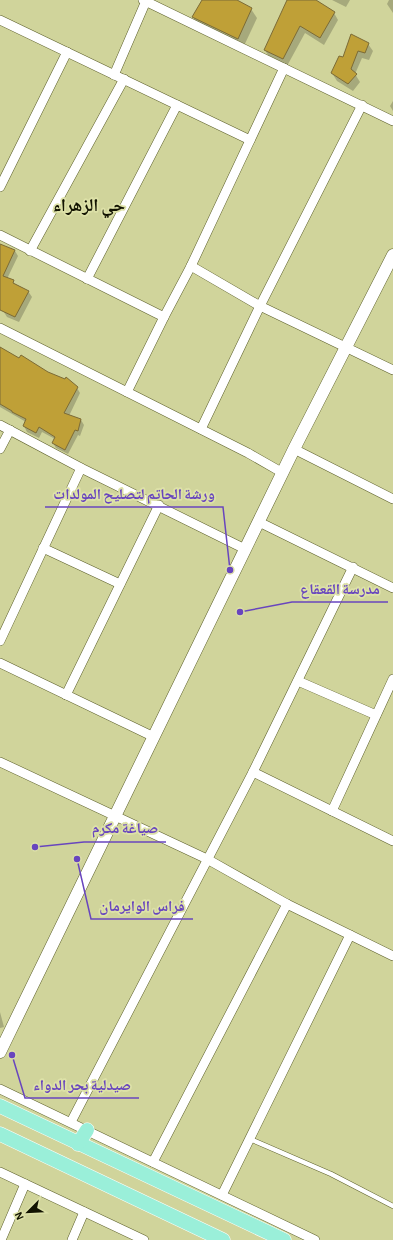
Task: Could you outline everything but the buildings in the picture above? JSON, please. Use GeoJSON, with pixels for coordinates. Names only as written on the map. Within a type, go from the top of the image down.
{"type":"FeatureCollection","features":[{"type":"Feature","properties":{"kind":"main road"},"geometry":{"type":"LineString","coordinates":[[0,1106],[284,1240]]}},
{"type":"Feature","properties":{"kind":"main road"},"geometry":{"type":"LineString","coordinates":[[78,1144],[87,1130]]}},
{"type":"Feature","properties":{"kind":"main road"},"geometry":{"type":"LineString","coordinates":[[0,1134],[223,1240]]}},
{"type":"Feature","properties":{"kind":"street"},"geometry":{"type":"LineString","coordinates":[[114,75],[145,1],[393,121]]}},
{"type":"Feature","properties":{"kind":"street"},"geometry":{"type":"LineString","coordinates":[[0,20],[250,140]]}},
{"type":"Feature","properties":{"kind":"street"},"geometry":{"type":"LineString","coordinates":[[0,187],[67,52]]}},
{"type":"Feature","properties":{"kind":"street"},"geometry":{"type":"LineString","coordinates":[[128,392],[191,266],[284,68]]}},
{"type":"Feature","properties":{"kind":"street"},"geometry":{"type":"LineString","coordinates":[[30,250],[124,79]]}},
{"type":"Feature","properties":{"kind":"street"},"geometry":{"type":"LineString","coordinates":[[87,279],[177,105]]}},
{"type":"Feature","properties":{"kind":"street"},"geometry":{"type":"LineString","coordinates":[[201,429],[260,306],[362,105]]}},
{"type":"Feature","properties":{"kind":"street"},"geometry":{"type":"LineString","coordinates":[[0,236],[164,318]]}},
{"type":"Feature","properties":{"kind":"street"},"geometry":{"type":"LineString","coordinates":[[0,1052],[294,449],[346,346],[389,272],[393,255]]}},
{"type":"Feature","properties":{"kind":"street"},"geometry":{"type":"LineString","coordinates":[[191,266],[260,306],[346,346],[393,370]]}},
{"type":"Feature","properties":{"kind":"street"},"geometry":{"type":"LineString","coordinates":[[0,328],[248,453],[283,473]]}},
{"type":"Feature","properties":{"kind":"street"},"geometry":{"type":"LineString","coordinates":[[0,425],[81,468],[159,505],[245,549]]}},
{"type":"Feature","properties":{"kind":"street"},"geometry":{"type":"LineString","coordinates":[[0,449],[10,430]]}},
{"type":"Feature","properties":{"kind":"street"},"geometry":{"type":"LineString","coordinates":[[294,449],[393,499]]}},
{"type":"Feature","properties":{"kind":"street"},"geometry":{"type":"LineString","coordinates":[[0,641],[81,468]]}},
{"type":"Feature","properties":{"kind":"street"},"geometry":{"type":"LineString","coordinates":[[66,695],[159,505]]}},
{"type":"Feature","properties":{"kind":"street"},"geometry":{"type":"LineString","coordinates":[[259,522],[393,588]]}},
{"type":"Feature","properties":{"kind":"street"},"geometry":{"type":"LineString","coordinates":[[43,548],[120,584]]}},
{"type":"Feature","properties":{"kind":"street"},"geometry":{"type":"LineString","coordinates":[[71,1122],[253,772],[353,567]]}},
{"type":"Feature","properties":{"kind":"street"},"geometry":{"type":"LineString","coordinates":[[0,663],[154,736]]}},
{"type":"Feature","properties":{"kind":"street"},"geometry":{"type":"LineString","coordinates":[[332,811],[393,679]]}},
{"type":"Feature","properties":{"kind":"street"},"geometry":{"type":"LineString","coordinates":[[298,681],[376,715]]}},
{"type":"Feature","properties":{"kind":"street"},"geometry":{"type":"LineString","coordinates":[[0,762],[207,859],[287,904],[393,956]]}},
{"type":"Feature","properties":{"kind":"street"},"geometry":{"type":"LineString","coordinates":[[253,772],[393,841]]}},
{"type":"Feature","properties":{"kind":"street"},"geometry":{"type":"LineString","coordinates":[[153,1162],[287,904]]}},
{"type":"Feature","properties":{"kind":"street"},"geometry":{"type":"LineString","coordinates":[[222,1195],[350,935]]}},
{"type":"Feature","properties":{"kind":"street"},"geometry":{"type":"LineString","coordinates":[[0,1089],[315,1240]]}},
{"type":"Feature","properties":{"kind":"street"},"geometry":{"type":"LineString","coordinates":[[0,1172],[144,1240]]}},
{"type":"Feature","properties":{"kind":"street"},"geometry":{"type":"LineString","coordinates":[[1,1240],[25,1184]]}},
{"type":"Feature","properties":{"kind":"street"},"geometry":{"type":"LineString","coordinates":[[72,1240],[84,1212]]}},
{"type":"Feature","properties":{"kind":"lane"},"geometry":{"type":"LineString","coordinates":[[250,1140],[331,1174],[393,1206]]}},
{"type":"Feature","properties":{"kind":"place","name":"ورشة الحاتم لتصليح المولدات"},"geometry":{"type":"Point","coordinates":[230,570]}},
{"type":"Feature","properties":{"kind":"place","name":"مدرسة القعقاع"},"geometry":{"type":"Point","coordinates":[240,612]}},
{"type":"Feature","properties":{"kind":"place","name":"صياغة مكرم"},"geometry":{"type":"Point","coordinates":[35,847]}},
{"type":"Feature","properties":{"kind":"place","name":"فراس الوايرمان"},"geometry":{"type":"Point","coordinates":[77,859]}},
{"type":"Feature","properties":{"kind":"place","name":"صيدلية بحر الدواء"},"geometry":{"type":"Point","coordinates":[12,1055]}},
{"type":"Feature","properties":{"kind":"district","name":"حي الزهراء"},"geometry":{"type":"Point","coordinates":[89,206]}}]}
